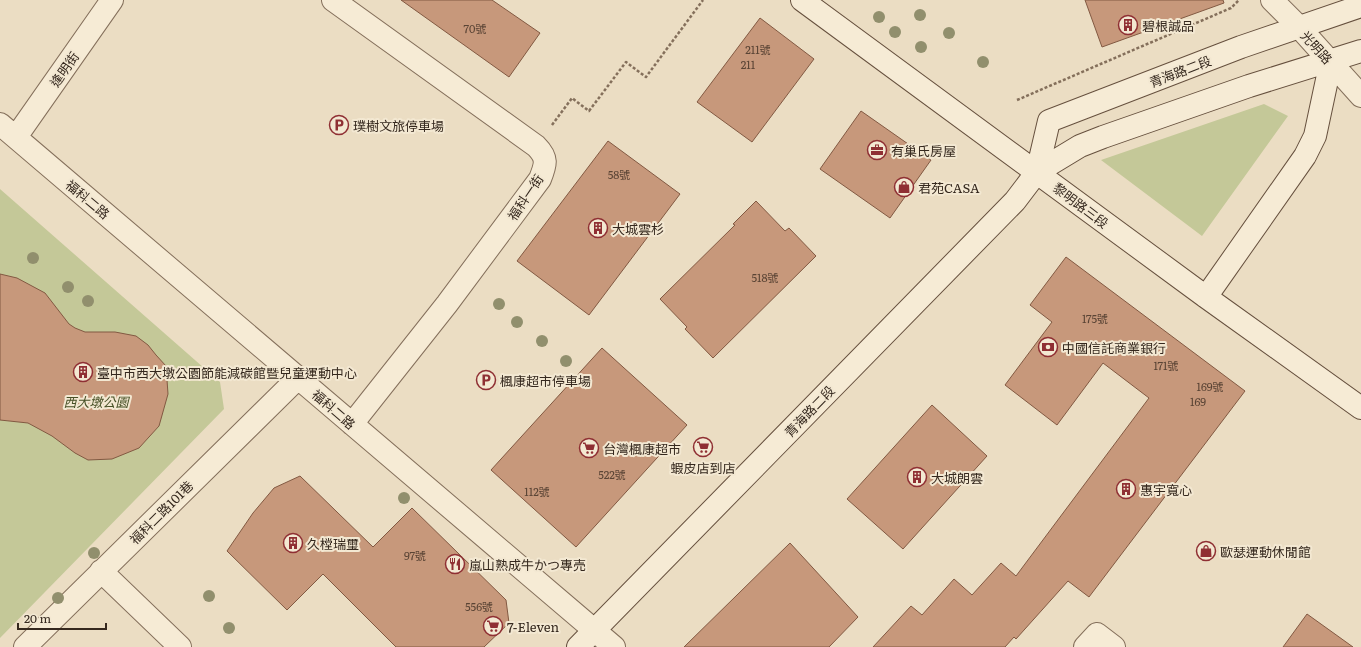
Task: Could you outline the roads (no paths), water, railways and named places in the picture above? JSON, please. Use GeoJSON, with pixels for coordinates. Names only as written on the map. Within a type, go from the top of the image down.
{"type":"FeatureCollection","features":[{"type":"Feature","properties":{"kind":"street","name":"逢明街"},"geometry":{"type":"LineString","coordinates":[[8,130],[112,0]]}},
{"type":"Feature","properties":{"kind":"street","name":"福科一街"},"geometry":{"type":"LineString","coordinates":[[333,0],[536,146],[544,154],[546,164],[540,179],[447,304],[352,424]]}},
{"type":"Feature","properties":{"kind":"street","name":"黎明路三段"},"geometry":{"type":"LineString","coordinates":[[802,0],[1206,297],[1361,408]]}},
{"type":"Feature","properties":{"kind":"street","name":"光明路"},"geometry":{"type":"LineString","coordinates":[[1272,0],[1299,27],[1361,96]]}},
{"type":"Feature","properties":{"kind":"street","name":"青海路二段"},"geometry":{"type":"LineString","coordinates":[[1037,172],[1049,121],[1299,27],[1361,6]]}},
{"type":"Feature","properties":{"kind":"street","name":"青海路二段"},"geometry":{"type":"LineString","coordinates":[[578,647],[1009,207],[1037,172],[1080,146],[1103,137],[1249,86],[1330,62],[1361,51]]}},
{"type":"Feature","properties":{"kind":"street"},"geometry":{"type":"LineString","coordinates":[[1206,297],[1305,156],[1315,136],[1330,62]]}},
{"type":"Feature","properties":{"kind":"street","name":"福科二路"},"geometry":{"type":"LineString","coordinates":[[8,130],[614,647]]}},
{"type":"Feature","properties":{"kind":"street","name":"福科二路101巷"},"geometry":{"type":"LineString","coordinates":[[25,647],[298,378]]}},
{"type":"Feature","properties":{"kind":"street"},"geometry":{"type":"LineString","coordinates":[[101,571],[180,647]]}},
{"type":"Feature","properties":{"kind":"street"},"geometry":{"type":"LineString","coordinates":[[1085,647],[1097,634],[1114,647]]}},
{"type":"Feature","properties":{"kind":"place","name":"碧根誠品"},"geometry":{"type":"Point","coordinates":[1128,25]}},
{"type":"Feature","properties":{"kind":"place","name":"璞樹文旅停車場"},"geometry":{"type":"Point","coordinates":[339,125]}},
{"type":"Feature","properties":{"kind":"place","name":"有巢氏房屋"},"geometry":{"type":"Point","coordinates":[877,150]}},
{"type":"Feature","properties":{"kind":"place","name":"君苑CASA"},"geometry":{"type":"Point","coordinates":[904,187]}},
{"type":"Feature","properties":{"kind":"place","name":"大城雲杉"},"geometry":{"type":"Point","coordinates":[598,228]}},
{"type":"Feature","properties":{"kind":"place","name":"中國信託商業銀行"},"geometry":{"type":"Point","coordinates":[1048,347]}},
{"type":"Feature","properties":{"kind":"place","name":"臺中市西大墩公園節能減碳館暨兒童運動中心"},"geometry":{"type":"Point","coordinates":[83,372]}},
{"type":"Feature","properties":{"kind":"place","name":"楓康超市停車場"},"geometry":{"type":"Point","coordinates":[486,380]}},
{"type":"Feature","properties":{"kind":"place","name":"蝦皮店到店"},"geometry":{"type":"Point","coordinates":[703,447]}},
{"type":"Feature","properties":{"kind":"place","name":"台灣楓康超市"},"geometry":{"type":"Point","coordinates":[589,448]}},
{"type":"Feature","properties":{"kind":"place","name":"大城朗雲"},"geometry":{"type":"Point","coordinates":[917,477]}},
{"type":"Feature","properties":{"kind":"place","name":"惠宇寬心"},"geometry":{"type":"Point","coordinates":[1126,489]}},
{"type":"Feature","properties":{"kind":"place","name":"久樘瑞璽"},"geometry":{"type":"Point","coordinates":[293,543]}},
{"type":"Feature","properties":{"kind":"place","name":"歐瑟運動休閒館"},"geometry":{"type":"Point","coordinates":[1206,551]}},
{"type":"Feature","properties":{"kind":"place","name":"嵐山熟成牛かつ專売"},"geometry":{"type":"Point","coordinates":[455,564]}},
{"type":"Feature","properties":{"kind":"place","name":"7-Eleven"},"geometry":{"type":"Point","coordinates":[493,626]}},
{"type":"Feature","properties":{"kind":"park label","name":"西大墩公園"},"geometry":{"type":"Point","coordinates":[96,401]}}]}
